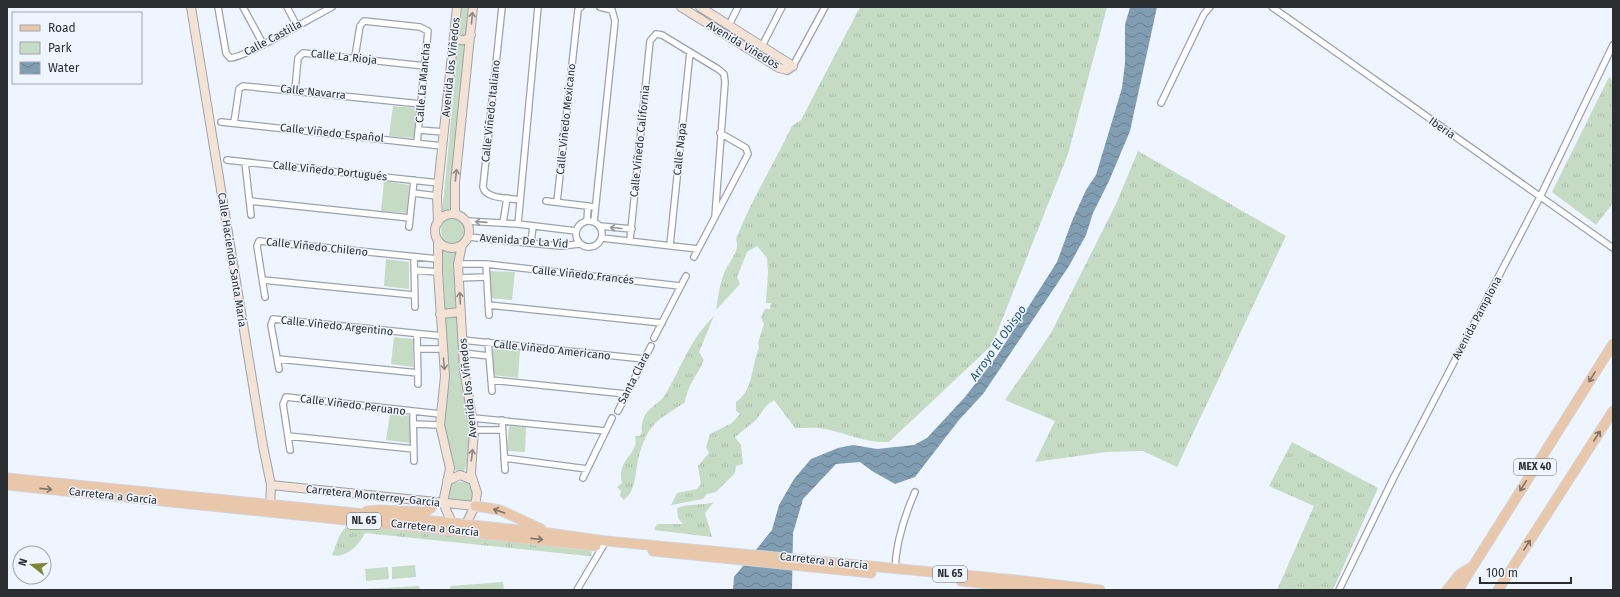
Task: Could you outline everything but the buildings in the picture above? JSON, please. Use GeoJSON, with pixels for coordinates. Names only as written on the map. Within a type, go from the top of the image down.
{"type":"FeatureCollection","features":[{"type":"Feature","properties":{"kind":"main road","name":"MEX 40"},"geometry":{"type":"LineString","coordinates":[[1459,590],[1613,344]]}},
{"type":"Feature","properties":{"kind":"main road","name":"MEX 40"},"geometry":{"type":"LineString","coordinates":[[1498,590],[1613,411]]}},
{"type":"Feature","properties":{"kind":"main road","name":"Carretera a García"},"geometry":{"type":"LineString","coordinates":[[7,478],[270,509],[362,514],[605,544],[720,554]]}},
{"type":"Feature","properties":{"kind":"main road","name":"Carretera a García"},"geometry":{"type":"LineString","coordinates":[[7,485],[459,527],[548,533]]}},
{"type":"Feature","properties":{"kind":"main road"},"geometry":{"type":"LineString","coordinates":[[362,514],[369,510],[425,512],[439,502]]}},
{"type":"Feature","properties":{"kind":"main road"},"geometry":{"type":"LineString","coordinates":[[475,506],[500,510],[548,533]]}},
{"type":"Feature","properties":{"kind":"main road","name":"NL 65"},"geometry":{"type":"LineString","coordinates":[[548,533],[605,544]]}},
{"type":"Feature","properties":{"kind":"main road","name":"Carretera a Garcia"},"geometry":{"type":"LineString","coordinates":[[720,554],[1040,590]]}},
{"type":"Feature","properties":{"kind":"main road","name":"Carretera a Garcia"},"geometry":{"type":"LineString","coordinates":[[799,562],[1016,580],[1100,590]]}},
{"type":"Feature","properties":{"kind":"main road"},"geometry":{"type":"LineString","coordinates":[[1447,590],[1459,575],[1473,566]]}},
{"type":"Feature","properties":{"kind":"street","name":"Calle Hacienda Santa María"},"geometry":{"type":"LineString","coordinates":[[191,7],[263,446],[271,485],[270,509]]}},
{"type":"Feature","properties":{"kind":"street","name":"Calle Castilla"},"geometry":{"type":"LineString","coordinates":[[218,7],[226,53],[230,58],[236,58],[331,7]]}},
{"type":"Feature","properties":{"kind":"street"},"geometry":{"type":"LineString","coordinates":[[243,7],[262,44]]}},
{"type":"Feature","properties":{"kind":"street"},"geometry":{"type":"LineString","coordinates":[[287,7],[297,26]]}},
{"type":"Feature","properties":{"kind":"street","name":"Avenida los Viñedos"},"geometry":{"type":"LineString","coordinates":[[438,222],[437,196],[457,7]]}},
{"type":"Feature","properties":{"kind":"street","name":"Avenida los Viñedos"},"geometry":{"type":"LineString","coordinates":[[455,214],[455,183],[473,7]]}},
{"type":"Feature","properties":{"kind":"street","name":"Calle Viñedo Italiano"},"geometry":{"type":"LineString","coordinates":[[502,7],[483,190],[488,194],[520,200]]}},
{"type":"Feature","properties":{"kind":"street"},"geometry":{"type":"LineString","coordinates":[[518,224],[538,7]]}},
{"type":"Feature","properties":{"kind":"street","name":"Calle Viñedo Mexicano"},"geometry":{"type":"LineString","coordinates":[[557,202],[577,14],[581,7]]}},
{"type":"Feature","properties":{"kind":"street"},"geometry":{"type":"LineString","coordinates":[[594,222],[615,20],[612,10],[600,7]]}},
{"type":"Feature","properties":{"kind":"street","name":"Avenida Viñedos"},"geometry":{"type":"LineString","coordinates":[[681,7],[779,68],[787,70],[793,66],[700,7]]}},
{"type":"Feature","properties":{"kind":"street"},"geometry":{"type":"LineString","coordinates":[[729,25],[738,7]]}},
{"type":"Feature","properties":{"kind":"street"},"geometry":{"type":"LineString","coordinates":[[762,46],[782,7]]}},
{"type":"Feature","properties":{"kind":"street"},"geometry":{"type":"LineString","coordinates":[[793,66],[825,7]]}},
{"type":"Feature","properties":{"kind":"street"},"geometry":{"type":"LineString","coordinates":[[1161,102],[1204,14],[1210,7]]}},
{"type":"Feature","properties":{"kind":"street","name":"Iberia"},"geometry":{"type":"LineString","coordinates":[[1272,7],[1613,248]]}},
{"type":"Feature","properties":{"kind":"street","name":"Calle La Mancha"},"geometry":{"type":"LineString","coordinates":[[355,57],[362,22],[368,21],[426,29],[428,33],[418,143]]}},
{"type":"Feature","properties":{"kind":"street","name":"Calle Viñedo California"},"geometry":{"type":"LineString","coordinates":[[630,240],[650,40],[656,34],[660,34],[690,52]]}},
{"type":"Feature","properties":{"kind":"street"},"geometry":{"type":"LineString","coordinates":[[454,35],[457,39],[462,41],[471,35]]}},
{"type":"Feature","properties":{"kind":"street","name":"Avenida Pamplona"},"geometry":{"type":"LineString","coordinates":[[1339,590],[1393,479],[1540,197],[1613,45]]}},
{"type":"Feature","properties":{"kind":"street"},"geometry":{"type":"LineString","coordinates":[[690,52],[718,68],[724,74],[725,82],[720,133],[715,217]]}},
{"type":"Feature","properties":{"kind":"street","name":"Calle Napa"},"geometry":{"type":"LineString","coordinates":[[670,246],[690,52]]}},
{"type":"Feature","properties":{"kind":"street","name":"Calle La Rioja"},"geometry":{"type":"LineString","coordinates":[[295,90],[298,58],[300,54],[306,53],[355,57],[425,66]]}},
{"type":"Feature","properties":{"kind":"street","name":"Calle Navarra"},"geometry":{"type":"LineString","coordinates":[[234,123],[240,87],[249,86],[421,104]]}},
{"type":"Feature","properties":{"kind":"street"},"geometry":{"type":"LineString","coordinates":[[448,95],[458,94],[464,98]]}},
{"type":"Feature","properties":{"kind":"street","name":"Calle Viñedo Español"},"geometry":{"type":"LineString","coordinates":[[221,122],[442,146]]}},
{"type":"Feature","properties":{"kind":"street"},"geometry":{"type":"LineString","coordinates":[[419,130],[444,132]]}},
{"type":"Feature","properties":{"kind":"street"},"geometry":{"type":"LineString","coordinates":[[694,257],[748,154],[746,148],[720,133]]}},
{"type":"Feature","properties":{"kind":"street","name":"Calle Viñedo Portugués"},"geometry":{"type":"LineString","coordinates":[[227,160],[439,183]]}},
{"type":"Feature","properties":{"kind":"street"},"geometry":{"type":"LineString","coordinates":[[245,162],[251,215]]}},
{"type":"Feature","properties":{"kind":"street"},"geometry":{"type":"LineString","coordinates":[[409,227],[414,180]]}},
{"type":"Feature","properties":{"kind":"street"},"geometry":{"type":"LineString","coordinates":[[413,193],[437,196]]}},
{"type":"Feature","properties":{"kind":"street"},"geometry":{"type":"LineString","coordinates":[[503,223],[507,198]]}},
{"type":"Feature","properties":{"kind":"street"},"geometry":{"type":"LineString","coordinates":[[250,201],[410,218]]}},
{"type":"Feature","properties":{"kind":"street"},"geometry":{"type":"LineString","coordinates":[[546,201],[595,207]]}},
{"type":"Feature","properties":{"kind":"street"},"geometry":{"type":"LineString","coordinates":[[587,221],[588,206]]}},
{"type":"Feature","properties":{"kind":"street"},"geometry":{"type":"LineString","coordinates":[[455,214],[466,221],[469,228],[468,237],[462,245],[451,248],[444,246],[438,241],[435,232],[438,222],[447,215],[455,214]]}},
{"type":"Feature","properties":{"kind":"street","name":"Avenida De La Vid"},"geometry":{"type":"LineString","coordinates":[[466,221],[518,224],[576,231]]}},
{"type":"Feature","properties":{"kind":"street"},"geometry":{"type":"LineString","coordinates":[[602,238],[595,246],[588,248],[580,244],[576,239],[576,231],[580,224],[587,221],[594,222],[600,226],[632,229]]}},
{"type":"Feature","properties":{"kind":"street"},"geometry":{"type":"LineString","coordinates":[[531,243],[533,226]]}},
{"type":"Feature","properties":{"kind":"street"},"geometry":{"type":"LineString","coordinates":[[600,226],[602,238]]}},
{"type":"Feature","properties":{"kind":"street","name":"Avenida De La Vid"},"geometry":{"type":"LineString","coordinates":[[468,237],[560,246],[580,244]]}},
{"type":"Feature","properties":{"kind":"street"},"geometry":{"type":"LineString","coordinates":[[602,238],[630,240],[698,249]]}},
{"type":"Feature","properties":{"kind":"street","name":"Calle Viñedo Chileno"},"geometry":{"type":"LineString","coordinates":[[265,297],[257,246],[260,241],[438,259]]}},
{"type":"Feature","properties":{"kind":"street","name":"Avenida los Viñedos"},"geometry":{"type":"LineString","coordinates":[[438,241],[440,314],[445,380],[440,414],[440,425],[450,468],[439,502]]}},
{"type":"Feature","properties":{"kind":"street","name":"Avenida los Viñedos"},"geometry":{"type":"LineString","coordinates":[[462,245],[458,264],[465,379],[474,430],[471,467],[477,493],[475,506]]}},
{"type":"Feature","properties":{"kind":"street"},"geometry":{"type":"LineString","coordinates":[[414,257],[415,307]]}},
{"type":"Feature","properties":{"kind":"street","name":"Calle Viñedo Francés"},"geometry":{"type":"LineString","coordinates":[[458,264],[486,264],[680,286]]}},
{"type":"Feature","properties":{"kind":"street"},"geometry":{"type":"LineString","coordinates":[[486,264],[489,314]]}},
{"type":"Feature","properties":{"kind":"street"},"geometry":{"type":"LineString","coordinates":[[414,270],[438,272]]}},
{"type":"Feature","properties":{"kind":"street"},"geometry":{"type":"LineString","coordinates":[[654,338],[686,276]]}},
{"type":"Feature","properties":{"kind":"street"},"geometry":{"type":"LineString","coordinates":[[459,278],[486,277]]}},
{"type":"Feature","properties":{"kind":"street"},"geometry":{"type":"LineString","coordinates":[[263,280],[414,295]]}},
{"type":"Feature","properties":{"kind":"street"},"geometry":{"type":"LineString","coordinates":[[488,302],[662,323]]}},
{"type":"Feature","properties":{"kind":"street"},"geometry":{"type":"LineString","coordinates":[[440,314],[461,312]]}},
{"type":"Feature","properties":{"kind":"street","name":"Calle Viñedo Argentino"},"geometry":{"type":"LineString","coordinates":[[279,369],[271,325],[273,319],[417,335],[442,336]]}},
{"type":"Feature","properties":{"kind":"street"},"geometry":{"type":"LineString","coordinates":[[417,335],[418,384]]}},
{"type":"Feature","properties":{"kind":"street"},"geometry":{"type":"LineString","coordinates":[[462,340],[488,342]]}},
{"type":"Feature","properties":{"kind":"street","name":"Calle Viñedo Americano"},"geometry":{"type":"LineString","coordinates":[[492,391],[488,342],[644,359]]}},
{"type":"Feature","properties":{"kind":"street","name":"Santa Clara"},"geometry":{"type":"LineString","coordinates":[[618,411],[651,346]]}},
{"type":"Feature","properties":{"kind":"street"},"geometry":{"type":"LineString","coordinates":[[417,349],[442,349]]}},
{"type":"Feature","properties":{"kind":"street"},"geometry":{"type":"LineString","coordinates":[[463,353],[489,356]]}},
{"type":"Feature","properties":{"kind":"street"},"geometry":{"type":"LineString","coordinates":[[278,359],[418,373]]}},
{"type":"Feature","properties":{"kind":"street"},"geometry":{"type":"LineString","coordinates":[[491,380],[626,394]]}},
{"type":"Feature","properties":{"kind":"street","name":"Calle Viñedo Peruano"},"geometry":{"type":"LineString","coordinates":[[290,450],[283,404],[286,397],[440,414]]}},
{"type":"Feature","properties":{"kind":"street","name":"Calle Viñedo Peruano"},"geometry":{"type":"LineString","coordinates":[[413,412],[414,461]]}},
{"type":"Feature","properties":{"kind":"street"},"geometry":{"type":"LineString","coordinates":[[473,418],[606,431]]}},
{"type":"Feature","properties":{"kind":"street"},"geometry":{"type":"LineString","coordinates":[[583,478],[612,418]]}},
{"type":"Feature","properties":{"kind":"street"},"geometry":{"type":"LineString","coordinates":[[502,420],[505,470]]}},
{"type":"Feature","properties":{"kind":"street","name":"Calle Viñedo Peruano"},"geometry":{"type":"LineString","coordinates":[[413,424],[440,425]]}},
{"type":"Feature","properties":{"kind":"street"},"geometry":{"type":"LineString","coordinates":[[474,430],[502,430]]}},
{"type":"Feature","properties":{"kind":"street"},"geometry":{"type":"LineString","coordinates":[[288,436],[414,449]]}},
{"type":"Feature","properties":{"kind":"street"},"geometry":{"type":"LineString","coordinates":[[504,458],[587,469]]}},
{"type":"Feature","properties":{"kind":"street"},"geometry":{"type":"LineString","coordinates":[[447,481],[460,475],[473,480]]}},
{"type":"Feature","properties":{"kind":"street","name":"Carretera Monterrey-García"},"geometry":{"type":"LineString","coordinates":[[271,485],[475,506]]}},
{"type":"Feature","properties":{"kind":"street"},"geometry":{"type":"LineString","coordinates":[[895,569],[895,549],[907,509],[915,492]]}},
{"type":"Feature","properties":{"kind":"street"},"geometry":{"type":"LineString","coordinates":[[439,502],[459,527],[475,506]]}},
{"type":"Feature","properties":{"kind":"street"},"geometry":{"type":"LineString","coordinates":[[578,590],[605,544]]}},
{"type":"Feature","properties":{"kind":"green space"},"geometry":{"type":"Polygon","coordinates":[[[462,7],[471,7],[452,193],[463,218],[465,231],[464,239],[456,258],[462,382],[471,427],[466,468],[463,472],[459,472],[453,469],[442,420],[448,376],[441,224],[462,7]]]}},
{"type":"Feature","properties":{"kind":"green space"},"geometry":{"type":"Polygon","coordinates":[[[860,7],[1107,7],[1068,154],[992,345],[889,442],[865,440],[822,428],[795,428],[774,400],[766,406],[756,420],[735,437],[741,445],[743,464],[736,466],[735,473],[716,492],[707,494],[703,499],[671,505],[677,493],[697,489],[701,484],[698,466],[709,453],[706,447],[710,434],[732,423],[740,414],[736,411],[736,402],[742,397],[749,384],[759,348],[758,343],[764,324],[761,317],[765,309],[770,309],[771,303],[766,303],[768,272],[767,258],[757,246],[747,252],[737,277],[740,284],[716,310],[723,276],[737,248],[736,239],[749,210],[792,126],[801,120],[860,7]]]}},
{"type":"Feature","properties":{"kind":"green space"},"geometry":{"type":"Polygon","coordinates":[[[1609,77],[1613,81],[1613,203],[1596,225],[1552,192],[1609,77]]]}},
{"type":"Feature","properties":{"kind":"green space"},"geometry":{"type":"Polygon","coordinates":[[[393,106],[418,108],[414,138],[389,136],[393,106]]]}},
{"type":"Feature","properties":{"kind":"green space"},"geometry":{"type":"Polygon","coordinates":[[[1138,151],[1286,236],[1177,467],[1143,451],[1106,452],[1035,462],[1055,421],[1005,400],[1051,333],[1116,204],[1138,151]]]}},
{"type":"Feature","properties":{"kind":"green space"},"geometry":{"type":"Polygon","coordinates":[[[384,181],[409,185],[407,213],[381,211],[384,181]]]}},
{"type":"Feature","properties":{"kind":"green space"},"geometry":{"type":"Polygon","coordinates":[[[386,259],[409,262],[409,289],[384,286],[386,259]]]}},
{"type":"Feature","properties":{"kind":"green space"},"geometry":{"type":"Polygon","coordinates":[[[487,271],[515,272],[512,300],[489,298],[487,271]]]}},
{"type":"Feature","properties":{"kind":"green space"},"geometry":{"type":"Polygon","coordinates":[[[714,316],[699,352],[704,360],[690,385],[685,402],[661,418],[649,431],[638,460],[633,487],[631,492],[624,500],[620,496],[621,491],[617,487],[622,483],[622,468],[632,453],[636,442],[635,436],[640,436],[642,432],[644,417],[649,410],[665,395],[686,354],[698,335],[714,316]]]}},
{"type":"Feature","properties":{"kind":"green space"},"geometry":{"type":"Polygon","coordinates":[[[394,337],[413,339],[413,367],[391,364],[394,337]]]}},
{"type":"Feature","properties":{"kind":"green space"},"geometry":{"type":"Polygon","coordinates":[[[491,349],[520,350],[518,378],[492,375],[491,349]]]}},
{"type":"Feature","properties":{"kind":"green space"},"geometry":{"type":"Polygon","coordinates":[[[390,414],[412,416],[411,443],[386,440],[390,414]]]}},
{"type":"Feature","properties":{"kind":"green space"},"geometry":{"type":"Polygon","coordinates":[[[509,426],[526,427],[525,452],[507,451],[509,426]]]}},
{"type":"Feature","properties":{"kind":"green space"},"geometry":{"type":"Polygon","coordinates":[[[1292,442],[1378,488],[1333,590],[1277,590],[1314,506],[1269,486],[1292,442]]]}},
{"type":"Feature","properties":{"kind":"green space"},"geometry":{"type":"Polygon","coordinates":[[[455,482],[466,482],[473,488],[473,502],[445,499],[450,485],[455,482]]]}},
{"type":"Feature","properties":{"kind":"green space"},"geometry":{"type":"Polygon","coordinates":[[[714,502],[705,513],[712,537],[654,530],[657,524],[683,524],[678,518],[677,508],[714,502]]]}},
{"type":"Feature","properties":{"kind":"green space"},"geometry":{"type":"Polygon","coordinates":[[[350,525],[590,550],[592,552],[591,556],[588,556],[365,533],[360,542],[352,550],[342,555],[332,555],[341,533],[350,525]]]}},
{"type":"Feature","properties":{"kind":"green space"},"geometry":{"type":"Polygon","coordinates":[[[415,565],[416,577],[392,579],[392,567],[415,565]]]}},
{"type":"Feature","properties":{"kind":"green space"},"geometry":{"type":"Polygon","coordinates":[[[388,567],[389,579],[366,581],[365,569],[388,567]]]}},
{"type":"Feature","properties":{"kind":"green space"},"geometry":{"type":"Polygon","coordinates":[[[503,582],[504,590],[450,590],[450,586],[503,582]]]}},
{"type":"Feature","properties":{"kind":"green space"},"geometry":{"type":"Polygon","coordinates":[[[419,586],[420,590],[365,590],[365,589],[419,586]]]}},
{"type":"Feature","properties":{"kind":"water"},"geometry":{"type":"Polygon","coordinates":[[[1130,7],[1157,7],[1130,131],[1109,181],[1093,213],[1086,235],[1069,266],[983,394],[959,420],[915,477],[895,484],[872,471],[860,462],[836,464],[803,499],[793,533],[792,590],[733,590],[734,577],[772,530],[779,505],[794,479],[811,459],[838,448],[853,445],[877,449],[914,445],[927,438],[965,397],[997,356],[1057,262],[1072,221],[1086,190],[1096,175],[1122,88],[1125,63],[1125,25],[1130,7]]]}},
{"type":"Feature","properties":{"kind":"water label","name":"Arroyo El Obispo"},"geometry":{"type":"Point","coordinates":[998,343]}}]}
